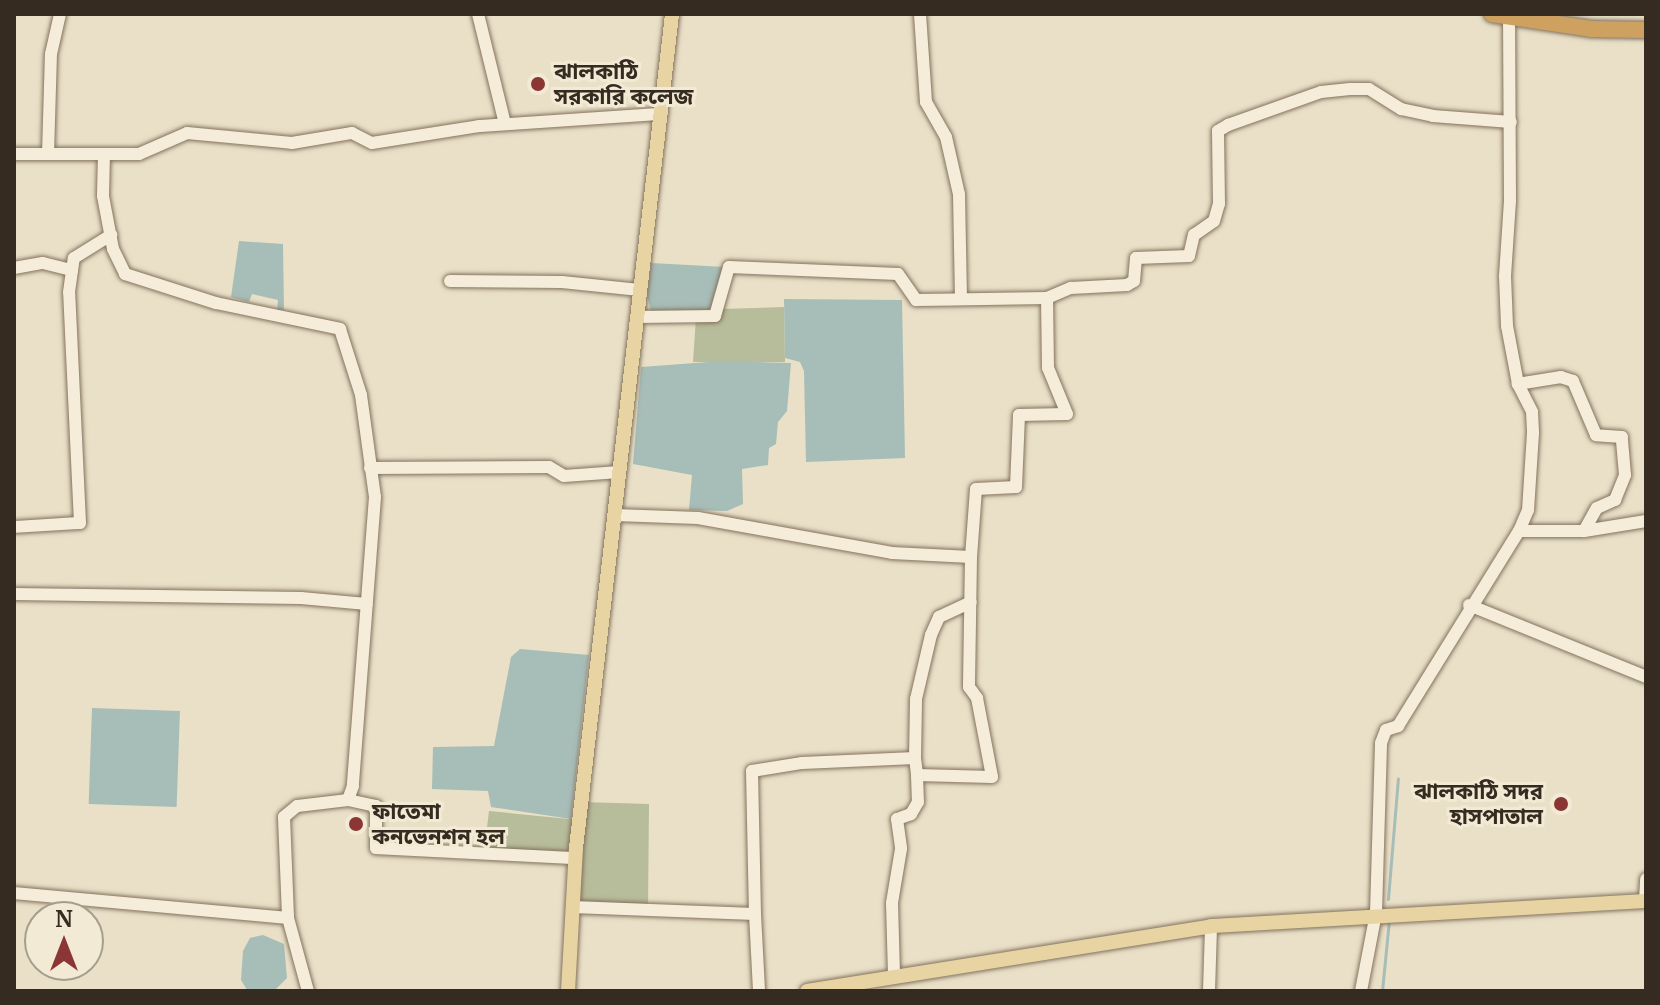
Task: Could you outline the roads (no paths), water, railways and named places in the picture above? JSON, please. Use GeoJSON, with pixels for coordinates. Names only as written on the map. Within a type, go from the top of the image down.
{"type":"FeatureCollection","features":[{"type":"Feature","properties":{"kind":"highway"},"geometry":{"type":"LineString","coordinates":[[1492,14],[1646,30]]}},
{"type":"Feature","properties":{"kind":"main road"},"geometry":{"type":"LineString","coordinates":[[568,991],[576,858],[672,14]]}},
{"type":"Feature","properties":{"kind":"main road"},"geometry":{"type":"LineString","coordinates":[[807,991],[860,987],[894,975],[1211,926],[1376,913],[1645,901]]}},
{"type":"Feature","properties":{"kind":"street"},"geometry":{"type":"LineString","coordinates":[[48,154],[51,54],[60,14]]}},
{"type":"Feature","properties":{"kind":"street"},"geometry":{"type":"LineString","coordinates":[[478,14],[505,124]]}},
{"type":"Feature","properties":{"kind":"street"},"geometry":{"type":"LineString","coordinates":[[920,14],[926,102],[946,137],[959,194],[961,298]]}},
{"type":"Feature","properties":{"kind":"street"},"geometry":{"type":"LineString","coordinates":[[1361,991],[1376,913],[1381,743],[1386,730],[1398,726],[1469,605],[1519,531],[1528,510],[1532,412],[1518,384],[1507,326],[1505,276],[1511,122],[1509,17]]}},
{"type":"Feature","properties":{"kind":"street"},"geometry":{"type":"LineString","coordinates":[[637,317],[715,316],[729,267],[898,274],[916,300],[1047,298],[1071,288],[1127,285],[1134,281],[1136,258],[1143,255],[1189,256],[1194,235],[1214,221],[1219,204],[1218,131],[1228,125],[1321,92],[1350,89],[1369,89],[1401,109],[1433,116],[1511,122]]}},
{"type":"Feature","properties":{"kind":"street"},"geometry":{"type":"LineString","coordinates":[[14,154],[139,154],[187,133],[292,143],[352,133],[372,143],[505,124],[660,114]]}},
{"type":"Feature","properties":{"kind":"street"},"geometry":{"type":"LineString","coordinates":[[104,154],[103,196],[111,235],[125,274],[260,314],[340,329],[361,395],[375,497],[348,800]]}},
{"type":"Feature","properties":{"kind":"street"},"geometry":{"type":"LineString","coordinates":[[14,527],[80,523],[72,270],[74,258],[111,235]]}},
{"type":"Feature","properties":{"kind":"street"},"geometry":{"type":"LineString","coordinates":[[14,268],[43,263],[72,270]]}},
{"type":"Feature","properties":{"kind":"street"},"geometry":{"type":"LineString","coordinates":[[450,281],[562,282],[640,290]]}},
{"type":"Feature","properties":{"kind":"street"},"geometry":{"type":"LineString","coordinates":[[917,775],[992,777],[977,698],[969,687],[971,557],[976,489],[1016,487],[1019,415],[1067,414],[1048,368],[1047,298]]}},
{"type":"Feature","properties":{"kind":"street"},"geometry":{"type":"LineString","coordinates":[[1518,384],[1561,377],[1573,381],[1596,435],[1622,437],[1625,475],[1615,500],[1597,508],[1584,531]]}},
{"type":"Feature","properties":{"kind":"street"},"geometry":{"type":"LineString","coordinates":[[370,468],[549,467],[564,476],[619,472]]}},
{"type":"Feature","properties":{"kind":"street"},"geometry":{"type":"LineString","coordinates":[[615,515],[698,518],[892,553],[971,557]]}},
{"type":"Feature","properties":{"kind":"street"},"geometry":{"type":"LineString","coordinates":[[1519,531],[1584,531],[1646,521]]}},
{"type":"Feature","properties":{"kind":"street"},"geometry":{"type":"LineString","coordinates":[[14,594],[301,598],[367,604]]}},
{"type":"Feature","properties":{"kind":"street"},"geometry":{"type":"LineString","coordinates":[[894,975],[892,903],[901,849],[897,819],[911,814],[918,802],[916,699],[931,635],[939,617],[971,602]]}},
{"type":"Feature","properties":{"kind":"street"},"geometry":{"type":"LineString","coordinates":[[1469,605],[1646,677]]}},
{"type":"Feature","properties":{"kind":"street"},"geometry":{"type":"LineString","coordinates":[[759,991],[752,771],[802,763],[915,758]]}},
{"type":"Feature","properties":{"kind":"street"},"geometry":{"type":"LineString","coordinates":[[308,991],[288,918],[284,817],[297,806],[348,800],[376,806],[376,848],[576,858]]}},
{"type":"Feature","properties":{"kind":"street"},"geometry":{"type":"LineString","coordinates":[[1645,901],[1646,879]]}},
{"type":"Feature","properties":{"kind":"street"},"geometry":{"type":"LineString","coordinates":[[14,893],[288,918]]}},
{"type":"Feature","properties":{"kind":"street"},"geometry":{"type":"LineString","coordinates":[[572,907],[755,914]]}},
{"type":"Feature","properties":{"kind":"street"},"geometry":{"type":"LineString","coordinates":[[1209,991],[1211,926]]}},
{"type":"Feature","properties":{"kind":"water"},"geometry":{"type":"Polygon","coordinates":[[[239,241],[283,244],[284,310],[277,310],[278,300],[252,294],[249,302],[231,297],[239,241]]]}},
{"type":"Feature","properties":{"kind":"water"},"geometry":{"type":"Polygon","coordinates":[[[651,263],[725,267],[718,303],[708,312],[651,312],[647,295],[651,263]]]}},
{"type":"Feature","properties":{"kind":"water"},"geometry":{"type":"Polygon","coordinates":[[[784,299],[902,300],[905,458],[806,462],[804,371],[800,362],[785,358],[784,299]]]}},
{"type":"Feature","properties":{"kind":"water"},"geometry":{"type":"Polygon","coordinates":[[[722,361],[791,363],[787,411],[778,422],[776,444],[769,448],[768,465],[742,469],[743,504],[727,511],[689,510],[692,475],[633,464],[641,367],[722,361]]]}},
{"type":"Feature","properties":{"kind":"water"},"geometry":{"type":"Polygon","coordinates":[[[520,649],[589,655],[571,819],[491,807],[488,791],[432,789],[433,747],[494,746],[511,657],[520,649]]]}},
{"type":"Feature","properties":{"kind":"water"},"geometry":{"type":"Polygon","coordinates":[[[92,708],[180,711],[177,807],[89,804],[92,708]]]}},
{"type":"Feature","properties":{"kind":"water"},"geometry":{"type":"Polygon","coordinates":[[[263,935],[284,944],[287,978],[276,989],[247,990],[241,980],[243,951],[250,938],[263,935]]]}},
{"type":"Feature","properties":{"kind":"waterway"},"geometry":{"type":"LineString","coordinates":[[1388,899],[1398,778]]}},
{"type":"Feature","properties":{"kind":"waterway"},"geometry":{"type":"LineString","coordinates":[[1382,991],[1389,920]]}},
{"type":"Feature","properties":{"kind":"place","name":"ঝালকাঠি সরকারি কলেজ"},"geometry":{"type":"Point","coordinates":[538,84]}},
{"type":"Feature","properties":{"kind":"place","name":"ঝালকাঠি সদর হাসপাতাল"},"geometry":{"type":"Point","coordinates":[1561,804]}},
{"type":"Feature","properties":{"kind":"place","name":"ফাতেমা কনভেনশন হল"},"geometry":{"type":"Point","coordinates":[356,824]}}]}
